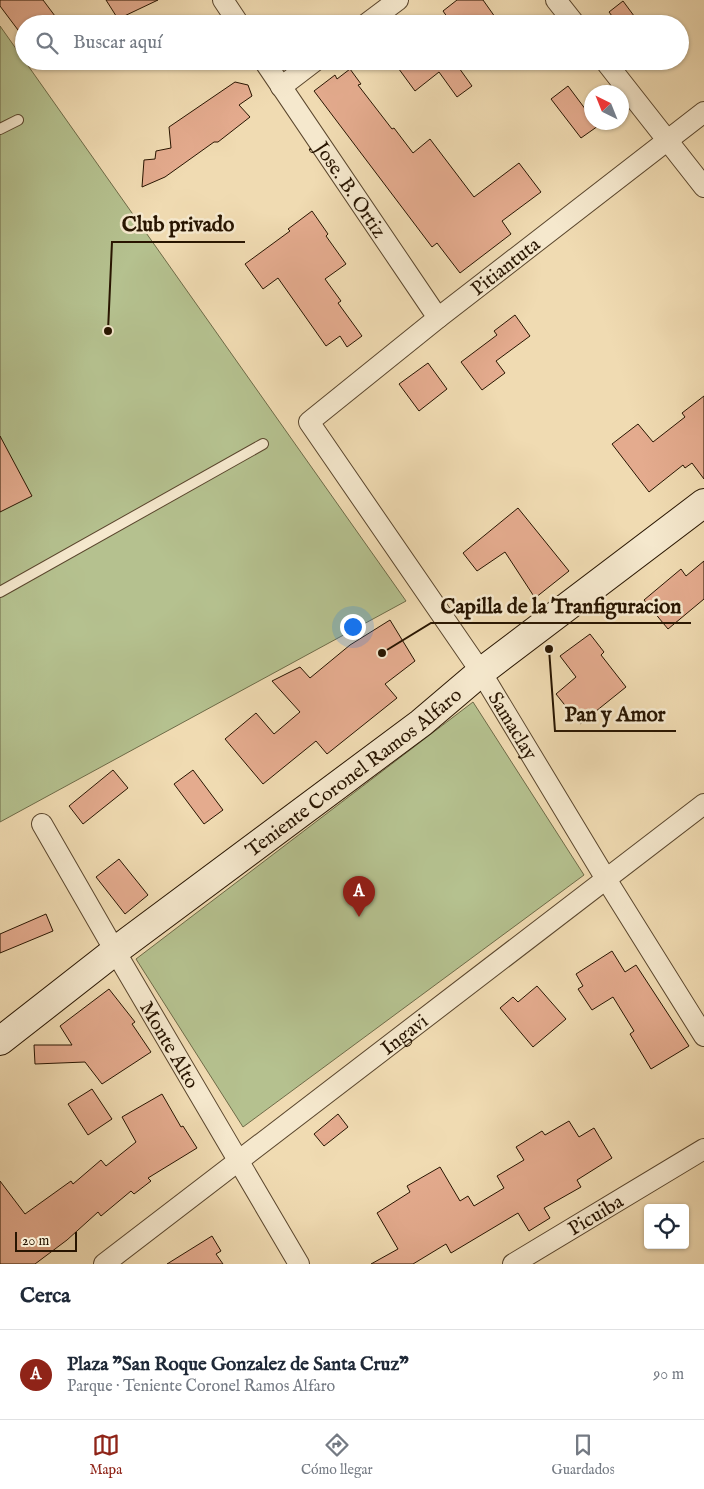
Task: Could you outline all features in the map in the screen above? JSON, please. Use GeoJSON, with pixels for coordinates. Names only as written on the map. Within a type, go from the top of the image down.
{"type":"FeatureCollection","features":[{"type":"Feature","properties":{"kind":"street"},"geometry":{"type":"LineString","coordinates":[[223,0],[233,15]]}},
{"type":"Feature","properties":{"kind":"street"},"geometry":{"type":"LineString","coordinates":[[378,15],[398,0]]}},
{"type":"Feature","properties":{"kind":"street"},"geometry":{"type":"LineString","coordinates":[[556,0],[568,15]]}},
{"type":"Feature","properties":{"kind":"street","name":"Jose. B. Ortiz"},"geometry":{"type":"LineString","coordinates":[[270,70],[438,318]]}},
{"type":"Feature","properties":{"kind":"street"},"geometry":{"type":"LineString","coordinates":[[281,87],[304,70]]}},
{"type":"Feature","properties":{"kind":"street"},"geometry":{"type":"LineString","coordinates":[[612,70],[704,187]]}},
{"type":"Feature","properties":{"kind":"street","name":"Pitiantuta"},"geometry":{"type":"LineString","coordinates":[[309,422],[438,318],[704,112]]}},
{"type":"Feature","properties":{"kind":"street","name":"Samaclay"},"geometry":{"type":"LineString","coordinates":[[309,422],[481,672],[606,879],[704,1036]]}},
{"type":"Feature","properties":{"kind":"street","name":"Teniente Coronel Ramos Alfaro"},"geometry":{"type":"LineString","coordinates":[[0,1041],[115,951],[421,723],[481,672],[704,503]]}},
{"type":"Feature","properties":{"kind":"street","name":"Ingavi"},"geometry":{"type":"LineString","coordinates":[[104,1264],[704,804]]}},
{"type":"Feature","properties":{"kind":"street","name":"Monte Alto"},"geometry":{"type":"LineString","coordinates":[[42,824],[239,1160],[295,1262]]}},
{"type":"Feature","properties":{"kind":"street","name":"Picuiba"},"geometry":{"type":"LineString","coordinates":[[513,1264],[704,1149]]}},
{"type":"Feature","properties":{"kind":"lane"},"geometry":{"type":"LineString","coordinates":[[0,128],[18,120]]}},
{"type":"Feature","properties":{"kind":"lane"},"geometry":{"type":"LineString","coordinates":[[0,592],[263,444]]}},
{"type":"Feature","properties":{"kind":"green space"},"geometry":{"type":"Polygon","coordinates":[[[0,26],[15,47],[15,70],[31,70],[406,601],[0,822],[0,26]]]}},
{"type":"Feature","properties":{"kind":"green space"},"geometry":{"type":"Polygon","coordinates":[[[473,702],[584,875],[243,1127],[136,959],[473,702]]]}},
{"type":"Feature","properties":{"kind":"building"},"geometry":{"type":"Polygon","coordinates":[[[0,0],[43,0],[54,15],[15,15],[15,26],[0,6],[0,0]]]}},
{"type":"Feature","properties":{"kind":"building"},"geometry":{"type":"Polygon","coordinates":[[[106,0],[158,0],[126,15],[115,15],[106,0]]]}},
{"type":"Feature","properties":{"kind":"building"},"geometry":{"type":"Polygon","coordinates":[[[457,0],[483,0],[494,15],[446,15],[443,11],[457,0]]]}},
{"type":"Feature","properties":{"kind":"building"},"geometry":{"type":"Polygon","coordinates":[[[623,1],[633,15],[611,15],[609,12],[623,1]]]}},
{"type":"Feature","properties":{"kind":"building"},"geometry":{"type":"Polygon","coordinates":[[[351,70],[361,84],[358,85],[413,153],[430,139],[474,197],[519,163],[541,192],[502,221],[511,234],[460,273],[437,243],[432,247],[314,91],[335,75],[337,79],[351,70]]]}},
{"type":"Feature","properties":{"kind":"building"},"geometry":{"type":"Polygon","coordinates":[[[400,70],[460,70],[472,86],[457,97],[439,72],[415,91],[400,70]]]}},
{"type":"Feature","properties":{"kind":"building"},"geometry":{"type":"Polygon","coordinates":[[[235,82],[248,85],[252,96],[239,105],[250,117],[218,142],[214,142],[165,177],[142,187],[144,160],[155,159],[156,151],[171,148],[169,127],[235,82]]]}},
{"type":"Feature","properties":{"kind":"building"},"geometry":{"type":"Polygon","coordinates":[[[568,86],[584,107],[584,130],[592,130],[581,138],[551,99],[568,86]]]}},
{"type":"Feature","properties":{"kind":"building"},"geometry":{"type":"Polygon","coordinates":[[[312,211],[328,234],[326,236],[346,264],[325,279],[341,301],[338,303],[362,336],[347,347],[340,336],[326,346],[278,278],[263,289],[245,264],[290,231],[288,229],[312,211]]]}},
{"type":"Feature","properties":{"kind":"building"},"geometry":{"type":"Polygon","coordinates":[[[515,315],[530,336],[496,361],[505,373],[482,390],[461,362],[497,335],[494,331],[515,315]]]}},
{"type":"Feature","properties":{"kind":"building"},"geometry":{"type":"Polygon","coordinates":[[[428,363],[447,389],[419,411],[399,384],[428,363]]]}},
{"type":"Feature","properties":{"kind":"building"},"geometry":{"type":"Polygon","coordinates":[[[704,396],[704,479],[692,463],[685,468],[683,465],[649,492],[612,444],[638,424],[653,442],[685,417],[682,413],[704,396]]]}},
{"type":"Feature","properties":{"kind":"building"},"geometry":{"type":"Polygon","coordinates":[[[0,436],[32,496],[0,512],[0,436]]]}},
{"type":"Feature","properties":{"kind":"building"},"geometry":{"type":"Polygon","coordinates":[[[518,508],[569,571],[535,598],[505,552],[477,571],[463,553],[518,508]]]}},
{"type":"Feature","properties":{"kind":"building"},"geometry":{"type":"Polygon","coordinates":[[[704,561],[704,599],[668,629],[644,600],[681,569],[686,576],[704,561]]]}},
{"type":"Feature","properties":{"kind":"building"},"geometry":{"type":"Polygon","coordinates":[[[390,620],[415,661],[385,684],[397,698],[327,754],[316,741],[263,784],[225,739],[256,713],[274,734],[300,712],[272,681],[300,667],[310,678],[350,645],[390,620]]]}},
{"type":"Feature","properties":{"kind":"building"},"geometry":{"type":"Polygon","coordinates":[[[590,634],[604,652],[601,655],[626,687],[580,724],[556,694],[576,677],[560,656],[590,634]]]}},
{"type":"Feature","properties":{"kind":"building"},"geometry":{"type":"Polygon","coordinates":[[[113,770],[128,788],[83,824],[69,806],[113,770]]]}},
{"type":"Feature","properties":{"kind":"building"},"geometry":{"type":"Polygon","coordinates":[[[193,770],[223,810],[204,824],[174,784],[193,770]]]}},
{"type":"Feature","properties":{"kind":"building"},"geometry":{"type":"Polygon","coordinates":[[[119,859],[148,895],[125,914],[96,877],[119,859]]]}},
{"type":"Feature","properties":{"kind":"building"},"geometry":{"type":"Polygon","coordinates":[[[46,914],[53,931],[0,953],[0,934],[46,914]]]}},
{"type":"Feature","properties":{"kind":"building"},"geometry":{"type":"Polygon","coordinates":[[[612,951],[625,972],[636,965],[689,1046],[651,1069],[630,1034],[634,1031],[613,997],[592,1010],[578,989],[583,986],[576,974],[612,951]]]}},
{"type":"Feature","properties":{"kind":"building"},"geometry":{"type":"Polygon","coordinates":[[[537,986],[566,1019],[533,1047],[500,1008],[513,997],[518,1002],[537,986]]]}},
{"type":"Feature","properties":{"kind":"building"},"geometry":{"type":"Polygon","coordinates":[[[109,989],[135,1022],[132,1024],[151,1052],[102,1084],[85,1062],[35,1064],[34,1045],[72,1045],[60,1026],[109,989]]]}},
{"type":"Feature","properties":{"kind":"building"},"geometry":{"type":"Polygon","coordinates":[[[92,1089],[112,1119],[88,1135],[68,1104],[92,1089]]]}},
{"type":"Feature","properties":{"kind":"building"},"geometry":{"type":"Polygon","coordinates":[[[162,1094],[181,1127],[183,1126],[197,1148],[148,1178],[151,1181],[134,1194],[131,1191],[101,1216],[98,1212],[67,1240],[35,1264],[0,1264],[0,1181],[25,1214],[71,1181],[73,1184],[101,1160],[106,1166],[136,1142],[122,1117],[162,1094]]]}},
{"type":"Feature","properties":{"kind":"building"},"geometry":{"type":"Polygon","coordinates":[[[338,1114],[348,1127],[324,1146],[314,1134],[338,1114]]]}},
{"type":"Feature","properties":{"kind":"building"},"geometry":{"type":"Polygon","coordinates":[[[569,1121],[579,1137],[594,1128],[612,1158],[577,1180],[581,1187],[544,1208],[550,1218],[529,1231],[518,1213],[451,1253],[446,1244],[413,1264],[371,1264],[398,1249],[377,1213],[410,1192],[407,1186],[440,1167],[460,1201],[468,1196],[474,1206],[504,1188],[497,1176],[524,1160],[516,1147],[542,1131],[545,1135],[569,1121]]]}},
{"type":"Feature","properties":{"kind":"building"},"geometry":{"type":"Polygon","coordinates":[[[212,1236],[221,1251],[216,1254],[223,1264],[167,1264],[212,1236]]]}},
{"type":"Feature","properties":{"kind":"place","name":"Club privado"},"geometry":{"type":"Point","coordinates":[108,331]}},
{"type":"Feature","properties":{"kind":"place","name":"Pan y Amor"},"geometry":{"type":"Point","coordinates":[549,649]}},
{"type":"Feature","properties":{"kind":"place","name":"Capilla de la Tranfiguracion"},"geometry":{"type":"Point","coordinates":[382,653]}},
{"type":"Feature","properties":{"kind":"place","name":"Plaza \"San Roque Gonzalez de Santa Cruz\""},"geometry":{"type":"Point","coordinates":[359,917]}}]}
